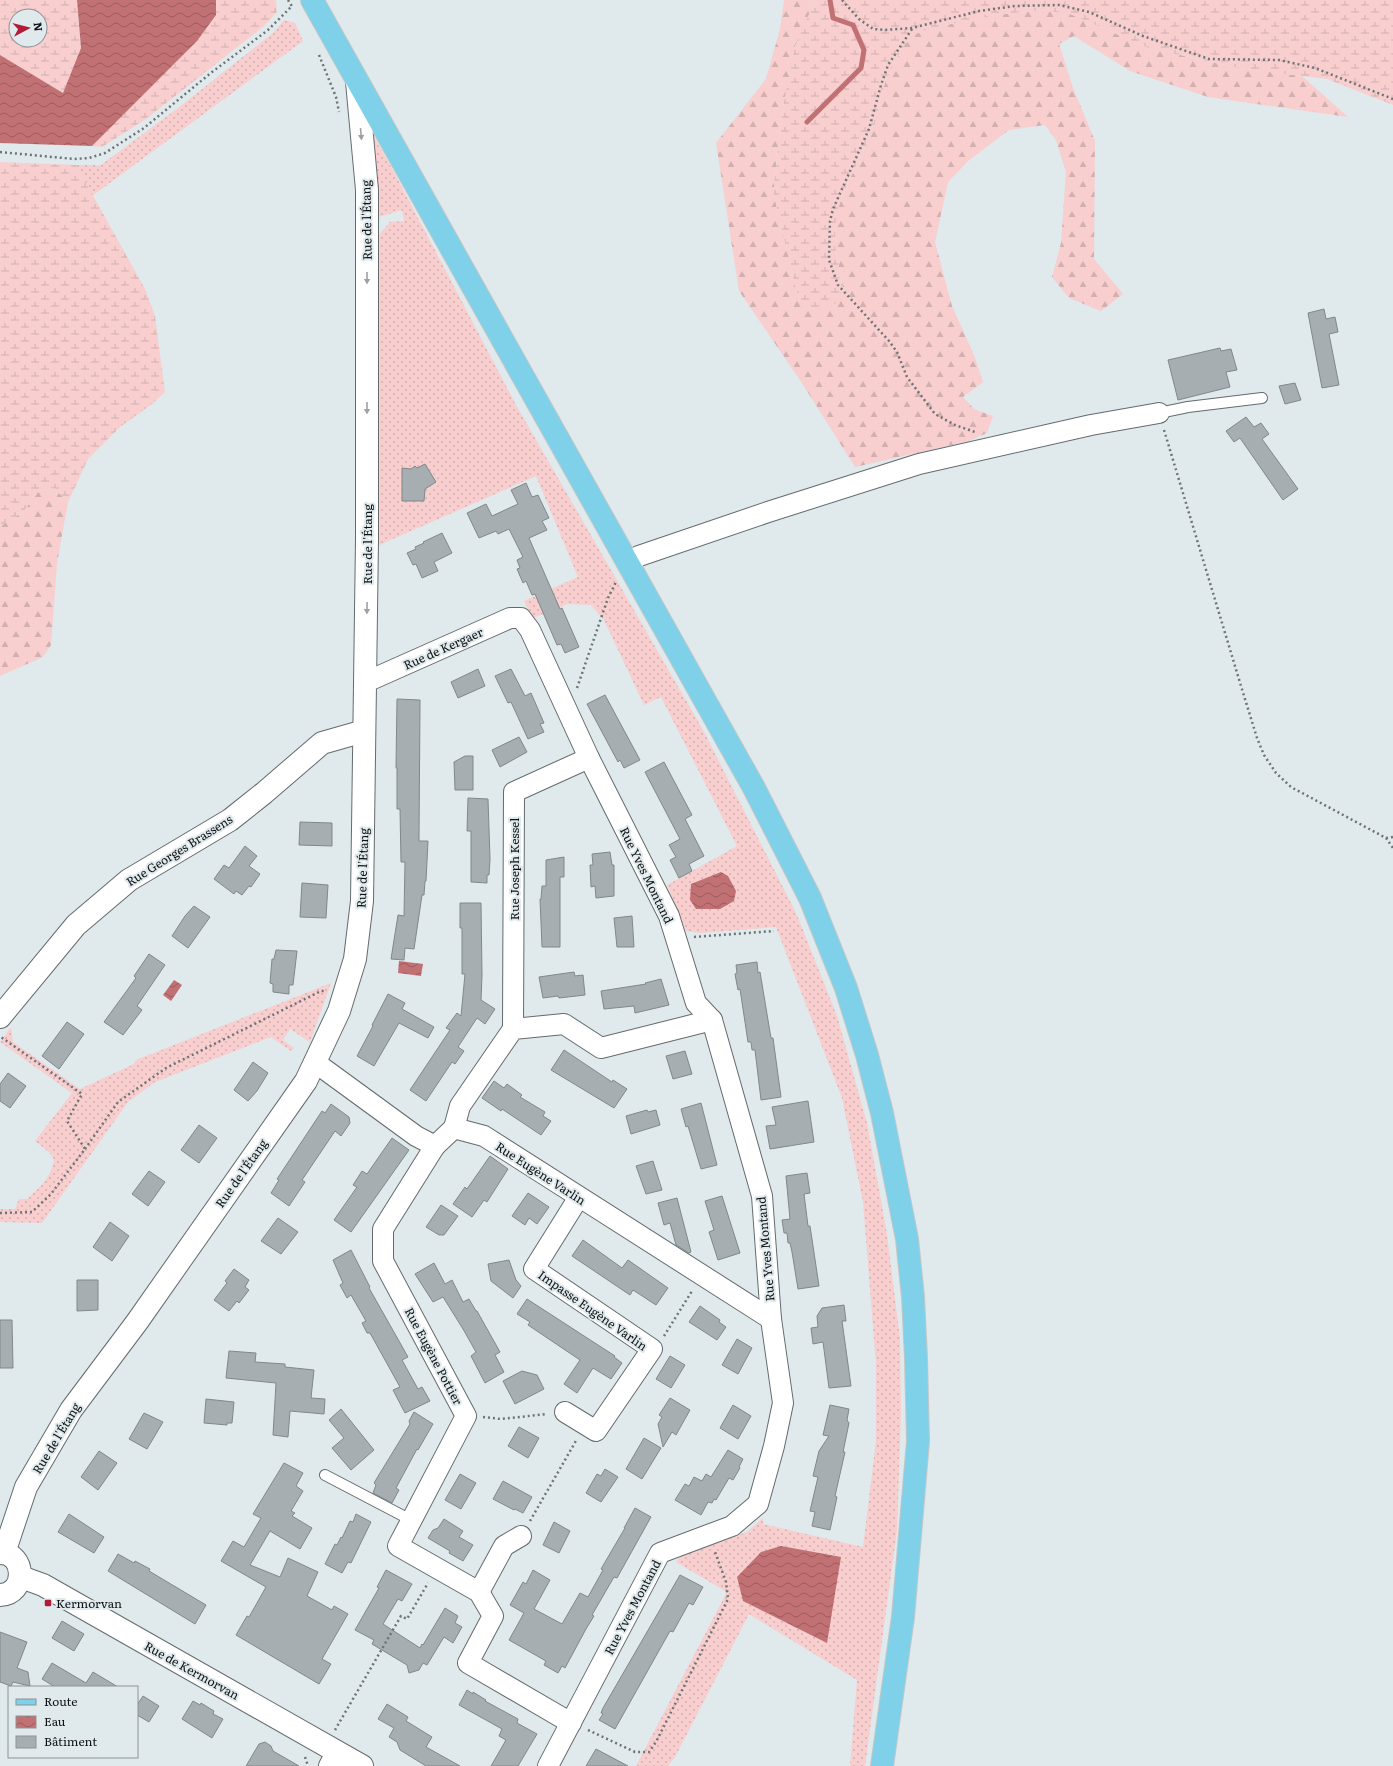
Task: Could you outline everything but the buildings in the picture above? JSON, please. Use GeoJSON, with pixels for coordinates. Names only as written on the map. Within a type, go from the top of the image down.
{"type":"FeatureCollection","features":[{"type":"Feature","properties":{"kind":"main road"},"geometry":{"type":"LineString","coordinates":[[302,3],[357,82],[754,788],[810,898],[846,988],[867,1055],[882,1114],[907,1239],[913,1297],[916,1358],[918,1441],[903,1617],[882,1766]]}},
{"type":"Feature","properties":{"kind":"street","name":"Rue de l'Étang"},"geometry":{"type":"LineString","coordinates":[[2,1553],[26,1487],[72,1410],[137,1322],[306,1081],[316,1063],[339,1011],[355,959],[362,901],[368,539],[367,190],[357,82]]}},
{"type":"Feature","properties":{"kind":"street"},"geometry":{"type":"LineString","coordinates":[[627,563],[639,556],[754,516],[919,464],[1091,425],[1159,413]]}},
{"type":"Feature","properties":{"kind":"street","name":"Rue de Kergaer"},"geometry":{"type":"LineString","coordinates":[[366,682],[510,618],[521,618]]}},
{"type":"Feature","properties":{"kind":"street","name":"Rue Yves Montand"},"geometry":{"type":"LineString","coordinates":[[521,618],[530,630],[589,758],[669,916],[696,1003],[712,1020],[762,1196],[770,1319],[784,1403],[758,1504],[732,1526],[660,1553],[548,1766]]}},
{"type":"Feature","properties":{"kind":"street","name":"Rue Georges Brassens"},"geometry":{"type":"LineString","coordinates":[[4,1005],[76,925],[129,880],[230,820],[322,743],[364,730]]}},
{"type":"Feature","properties":{"kind":"street","name":"Rue Joseph Kessel"},"geometry":{"type":"LineString","coordinates":[[513,1029],[514,792],[589,758]]}},
{"type":"Feature","properties":{"kind":"street"},"geometry":{"type":"LineString","coordinates":[[316,1063],[416,1136],[435,1146],[454,1128],[460,1106],[513,1029],[564,1024],[601,1048],[712,1020]]}},
{"type":"Feature","properties":{"kind":"street","name":"Rue Eugène Varlin"},"geometry":{"type":"LineString","coordinates":[[454,1128],[484,1136],[770,1319]]}},
{"type":"Feature","properties":{"kind":"street","name":"Rue Eugène Pottier"},"geometry":{"type":"LineString","coordinates":[[435,1146],[383,1229],[384,1261],[466,1416],[398,1546],[479,1592],[493,1616],[468,1663],[571,1723]]}},
{"type":"Feature","properties":{"kind":"street","name":"Impasse Eugène Varlin"},"geometry":{"type":"LineString","coordinates":[[579,1197],[534,1269],[652,1350],[596,1431],[585,1425]]}},
{"type":"Feature","properties":{"kind":"street"},"geometry":{"type":"LineString","coordinates":[[565,1412],[585,1425]]}},
{"type":"Feature","properties":{"kind":"street"},"geometry":{"type":"LineString","coordinates":[[479,1592],[504,1546],[521,1536]]}},
{"type":"Feature","properties":{"kind":"street"},"geometry":{"type":"LineString","coordinates":[[0,1595],[9,1593],[14,1589],[21,1577],[17,1562],[11,1556],[2,1553]]}},
{"type":"Feature","properties":{"kind":"street","name":"Rue de Kermorvan"},"geometry":{"type":"LineString","coordinates":[[21,1577],[43,1585],[296,1728],[332,1752],[362,1766]]}},
{"type":"Feature","properties":{"kind":"lane"},"geometry":{"type":"LineString","coordinates":[[1159,413],[1188,407],[1262,398]]}},
{"type":"Feature","properties":{"kind":"lane"},"geometry":{"type":"LineString","coordinates":[[325,1475],[411,1520]]}},
{"type":"Feature","properties":{"kind":"path"},"geometry":{"type":"LineString","coordinates":[[288,0],[302,3]]}},
{"type":"Feature","properties":{"kind":"path"},"geometry":{"type":"LineString","coordinates":[[842,0],[859,19],[873,29],[885,30],[912,28],[979,11],[1015,6],[1059,5],[1089,12],[1143,36],[1209,59],[1279,60],[1315,68],[1393,99]]}},
{"type":"Feature","properties":{"kind":"path"},"geometry":{"type":"LineString","coordinates":[[0,152],[74,159],[89,158],[105,153],[144,128],[212,72],[302,3]]}},
{"type":"Feature","properties":{"kind":"path"},"geometry":{"type":"LineString","coordinates":[[912,28],[888,65],[869,129],[833,209],[830,221],[829,260],[838,285],[889,341],[897,352],[907,377],[924,402],[935,414],[955,425],[981,434]]}},
{"type":"Feature","properties":{"kind":"path"},"geometry":{"type":"LineString","coordinates":[[1159,413],[1240,686],[1264,755],[1276,772],[1291,787],[1386,838],[1393,848]]}},
{"type":"Feature","properties":{"kind":"path"},"geometry":{"type":"LineString","coordinates":[[568,713],[608,598],[627,563]]}},
{"type":"Feature","properties":{"kind":"path"},"geometry":{"type":"LineString","coordinates":[[1386,838],[1393,837]]}},
{"type":"Feature","properties":{"kind":"path"},"geometry":{"type":"LineString","coordinates":[[676,938],[774,931]]}},
{"type":"Feature","properties":{"kind":"path"},"geometry":{"type":"LineString","coordinates":[[0,1213],[32,1212],[51,1194],[118,1102],[166,1068],[322,991],[345,992]]}},
{"type":"Feature","properties":{"kind":"path"},"geometry":{"type":"LineString","coordinates":[[0,1036],[82,1094],[67,1121],[85,1149]]}},
{"type":"Feature","properties":{"kind":"path"},"geometry":{"type":"LineString","coordinates":[[652,1350],[662,1338],[701,1276]]}},
{"type":"Feature","properties":{"kind":"path"},"geometry":{"type":"LineString","coordinates":[[466,1416],[501,1419],[565,1412]]}},
{"type":"Feature","properties":{"kind":"path"},"geometry":{"type":"LineString","coordinates":[[521,1536],[585,1425]]}},
{"type":"Feature","properties":{"kind":"path"},"geometry":{"type":"LineString","coordinates":[[571,1723],[636,1752],[649,1752],[656,1742],[728,1599],[726,1582],[709,1535]]}},
{"type":"Feature","properties":{"kind":"path"},"geometry":{"type":"LineString","coordinates":[[332,1752],[401,1616],[407,1619],[437,1568]]}},
{"type":"Feature","properties":{"kind":"path"},"geometry":{"type":"LineString","coordinates":[[296,1728],[308,1766]]}},
{"type":"Feature","properties":{"kind":"green space"},"geometry":{"type":"Polygon","coordinates":[[[0,0],[77,0],[81,48],[63,93],[0,55],[0,0]]]}},
{"type":"Feature","properties":{"kind":"green space"},"geometry":{"type":"Polygon","coordinates":[[[216,0],[276,0],[277,12],[264,26],[146,119],[102,147],[92,146],[197,41],[216,15],[216,0]]]}},
{"type":"Feature","properties":{"kind":"green space"},"geometry":{"type":"Polygon","coordinates":[[[784,0],[812,0],[813,4],[784,101],[774,183],[774,195],[796,289],[805,306],[843,289],[835,246],[836,216],[843,193],[873,131],[885,83],[906,43],[916,33],[987,16],[1042,10],[1070,14],[1149,48],[1239,68],[1302,76],[1348,117],[1208,97],[1130,71],[1074,36],[1059,44],[1073,88],[1095,141],[1094,259],[1123,294],[1101,311],[1069,298],[1052,277],[1061,243],[1066,172],[1056,140],[1045,125],[1009,130],[968,161],[948,182],[935,242],[952,306],[974,355],[983,382],[963,397],[974,409],[993,416],[987,433],[969,441],[855,467],[800,380],[739,291],[716,143],[766,79],[780,29],[784,0]]]}},
{"type":"Feature","properties":{"kind":"green space"},"geometry":{"type":"Polygon","coordinates":[[[812,0],[1393,0],[1393,105],[1327,79],[1239,68],[1149,48],[1070,14],[1042,10],[987,16],[928,29],[916,34],[906,43],[896,60],[885,83],[873,131],[843,193],[836,216],[835,246],[843,289],[841,300],[827,308],[805,307],[796,289],[774,196],[774,183],[784,101],[795,46],[813,5],[812,0]]]}},
{"type":"Feature","properties":{"kind":"green space"},"geometry":{"type":"Polygon","coordinates":[[[284,20],[295,23],[303,41],[92,196],[76,165],[101,165],[178,108],[273,33],[284,20]]]}},
{"type":"Feature","properties":{"kind":"green space"},"geometry":{"type":"Polygon","coordinates":[[[368,126],[395,174],[516,405],[703,730],[797,915],[837,1016],[867,1123],[887,1234],[900,1339],[901,1414],[897,1530],[865,1766],[850,1766],[857,1680],[749,1614],[675,1757],[668,1766],[636,1766],[727,1592],[676,1562],[682,1555],[747,1532],[763,1518],[763,1524],[863,1547],[876,1441],[876,1364],[863,1202],[842,1098],[776,927],[700,933],[686,931],[667,885],[737,846],[661,697],[644,705],[604,620],[591,605],[568,604],[533,618],[524,601],[578,577],[536,476],[377,546],[373,255],[379,235],[390,222],[404,221],[402,210],[375,218],[368,126]]]}},
{"type":"Feature","properties":{"kind":"green space"},"geometry":{"type":"Polygon","coordinates":[[[0,162],[76,165],[145,289],[155,316],[165,392],[152,404],[120,427],[88,459],[68,502],[54,488],[39,491],[22,513],[0,526],[0,162]]]}},
{"type":"Feature","properties":{"kind":"green space"},"geometry":{"type":"Polygon","coordinates":[[[54,488],[68,502],[57,563],[51,645],[43,657],[0,676],[0,526],[22,513],[39,491],[54,488]]]}},
{"type":"Feature","properties":{"kind":"green space"},"geometry":{"type":"Polygon","coordinates":[[[331,983],[310,1042],[290,1029],[283,1040],[294,1048],[291,1051],[271,1037],[155,1082],[128,1102],[42,1223],[0,1222],[0,1209],[15,1209],[19,1199],[27,1199],[41,1186],[50,1172],[54,1160],[50,1153],[35,1141],[72,1093],[0,1042],[11,1027],[13,1042],[80,1089],[134,1064],[136,1060],[331,983]]]}},
{"type":"Feature","properties":{"kind":"water"},"geometry":{"type":"Polygon","coordinates":[[[77,0],[216,0],[216,15],[197,41],[92,146],[0,143],[0,55],[63,93],[81,48],[77,0]]]}},
{"type":"Feature","properties":{"kind":"water"},"geometry":{"type":"Polygon","coordinates":[[[721,872],[728,876],[736,891],[734,901],[720,909],[696,909],[690,900],[691,884],[721,872]]]}},
{"type":"Feature","properties":{"kind":"water"},"geometry":{"type":"Polygon","coordinates":[[[399,961],[423,964],[421,976],[398,973],[399,961]]]}},
{"type":"Feature","properties":{"kind":"water"},"geometry":{"type":"Polygon","coordinates":[[[174,980],[182,985],[171,1001],[163,995],[174,980]]]}},
{"type":"Feature","properties":{"kind":"water"},"geometry":{"type":"Polygon","coordinates":[[[781,1546],[841,1557],[827,1643],[743,1601],[737,1577],[761,1552],[781,1546]]]}},
{"type":"Feature","properties":{"kind":"waterway"},"geometry":{"type":"LineString","coordinates":[[807,122],[861,68],[864,50],[853,25],[833,18],[830,0]]}},
{"type":"Feature","properties":{"kind":"place","name":"Kermorvan"},"geometry":{"type":"Point","coordinates":[48,1603]}}]}
